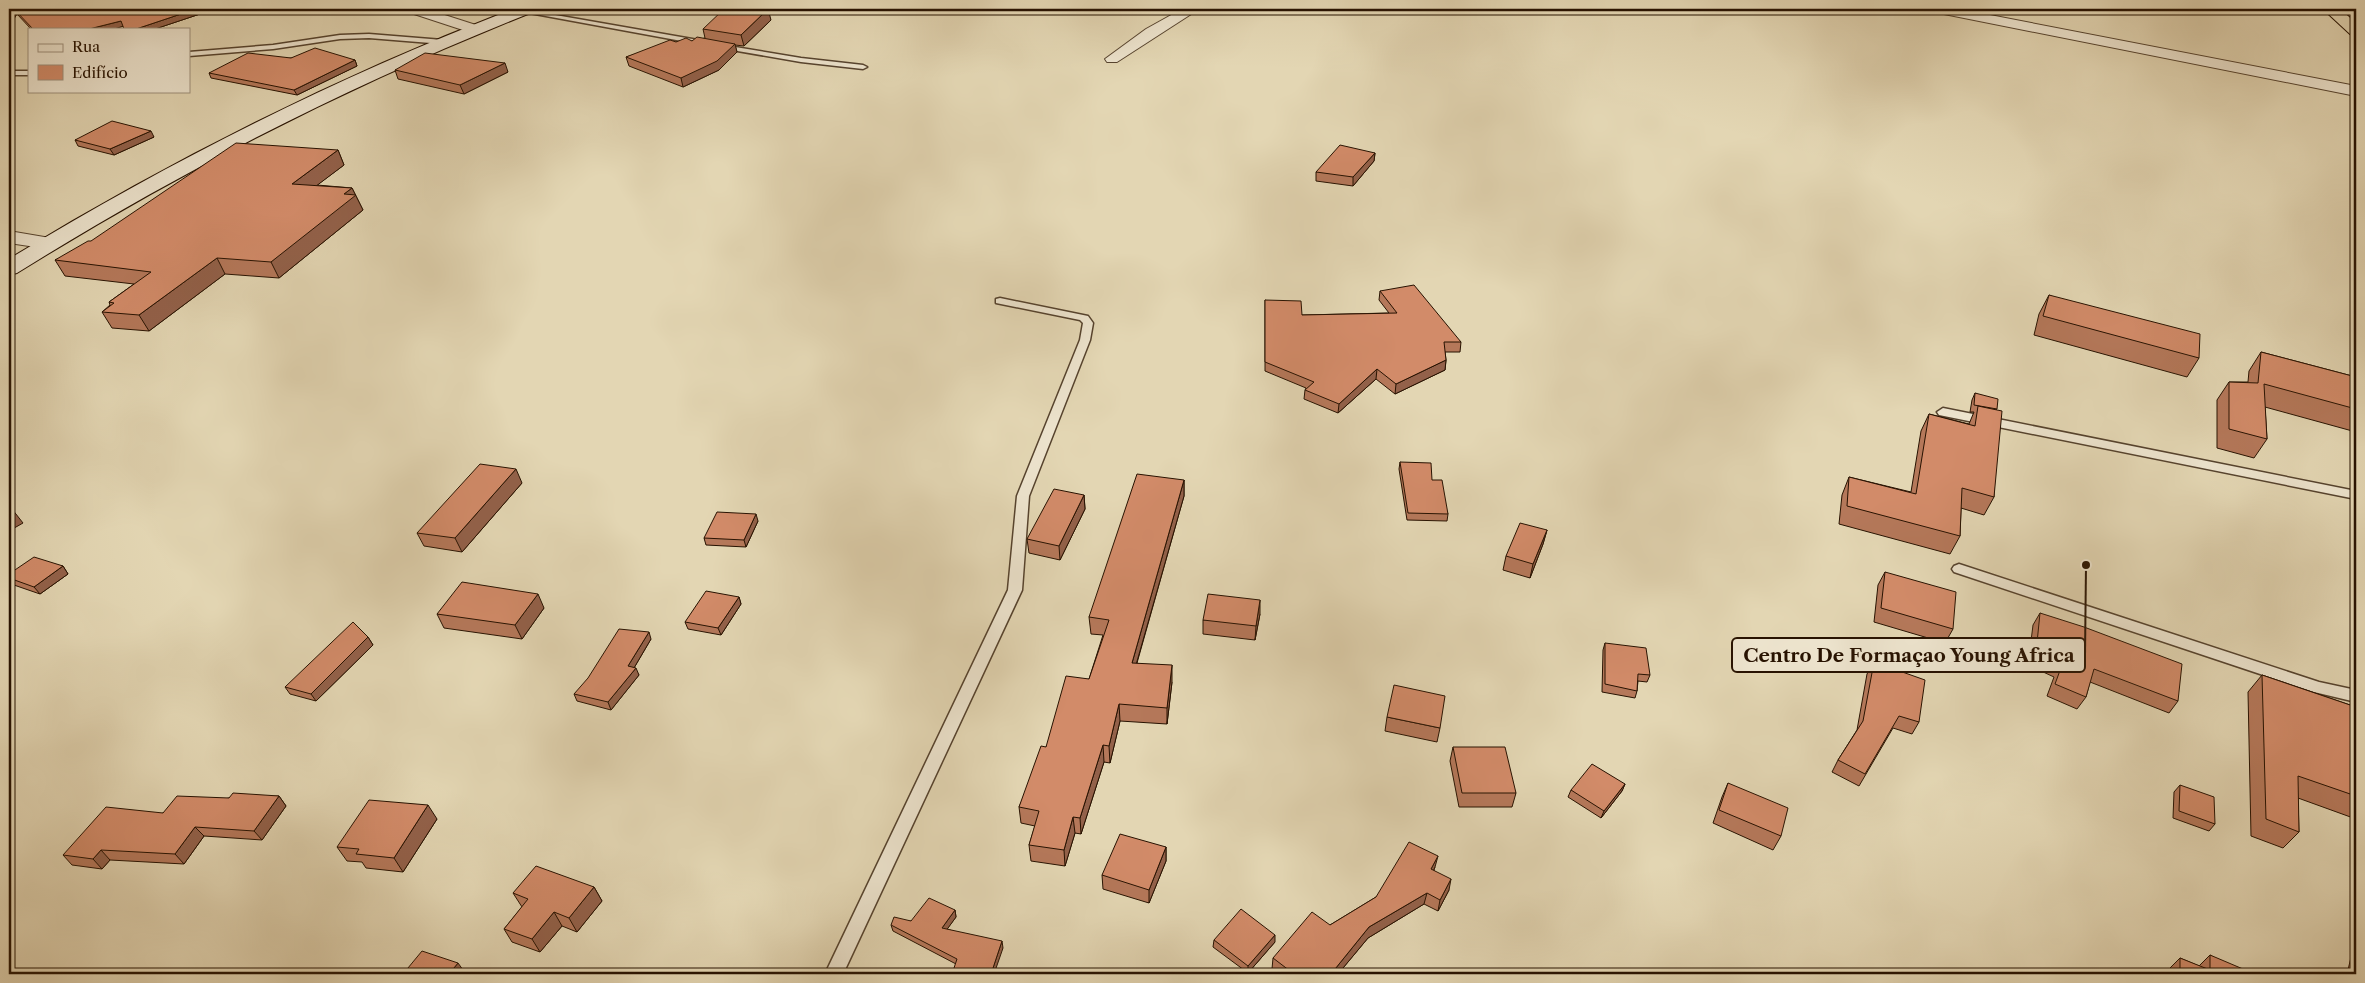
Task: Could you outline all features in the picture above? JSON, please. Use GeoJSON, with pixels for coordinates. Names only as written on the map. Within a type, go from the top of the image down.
{"type":"FeatureCollection","features":[{"type":"Feature","properties":{"kind":"highway"},"geometry":{"type":"LineString","coordinates":[[2331,9],[2356,31]]}},
{"type":"Feature","properties":{"kind":"main road"},"geometry":{"type":"LineString","coordinates":[[9,268],[49,243],[215,149],[371,73],[525,9]]}},
{"type":"Feature","properties":{"kind":"street"},"geometry":{"type":"LineString","coordinates":[[413,9],[474,29]]}},
{"type":"Feature","properties":{"kind":"street"},"geometry":{"type":"LineString","coordinates":[[1112,59],[1151,32],[1192,9]]}},
{"type":"Feature","properties":{"kind":"street"},"geometry":{"type":"LineString","coordinates":[[1939,9],[2356,91]]}},
{"type":"Feature","properties":{"kind":"street"},"geometry":{"type":"LineString","coordinates":[[9,237],[49,243]]}},
{"type":"Feature","properties":{"kind":"lane"},"geometry":{"type":"LineString","coordinates":[[525,9],[792,58],[863,67]]}},
{"type":"Feature","properties":{"kind":"lane"},"geometry":{"type":"LineString","coordinates":[[190,54],[273,47],[340,37],[370,36],[443,42]]}},
{"type":"Feature","properties":{"kind":"lane"},"geometry":{"type":"LineString","coordinates":[[9,74],[28,73]]}},
{"type":"Feature","properties":{"kind":"lane"},"geometry":{"type":"LineString","coordinates":[[834,974],[1015,590],[1020,568],[1019,514],[1023,496],[1085,340],[1088,323],[1084,318],[1000,301]]}},
{"type":"Feature","properties":{"kind":"lane"},"geometry":{"type":"LineString","coordinates":[[1943,412],[2273,476],[2356,495]]}},
{"type":"Feature","properties":{"kind":"lane"},"geometry":{"type":"LineString","coordinates":[[1959,569],[2319,688],[2356,696]]}},
{"type":"Feature","properties":{"kind":"building"},"geometry":{"type":"Polygon","coordinates":[[[9,9],[14,9],[9,17],[9,9]]]}},
{"type":"Feature","properties":{"kind":"building"},"geometry":{"type":"Polygon","coordinates":[[[14,9],[196,9],[139,28],[124,28],[121,21],[93,28],[32,28],[14,9]]]}},
{"type":"Feature","properties":{"kind":"building"},"geometry":{"type":"Polygon","coordinates":[[[724,9],[768,9],[741,35],[703,29],[724,9]]]}},
{"type":"Feature","properties":{"kind":"building"},"geometry":{"type":"Polygon","coordinates":[[[697,37],[735,44],[717,61],[681,78],[626,57],[670,40],[676,42],[686,38],[692,41],[697,37]]]}},
{"type":"Feature","properties":{"kind":"building"},"geometry":{"type":"Polygon","coordinates":[[[315,48],[355,60],[294,90],[209,73],[248,53],[291,58],[315,48]]]}},
{"type":"Feature","properties":{"kind":"building"},"geometry":{"type":"Polygon","coordinates":[[[425,53],[505,63],[460,85],[395,70],[425,53]]]}},
{"type":"Feature","properties":{"kind":"building"},"geometry":{"type":"Polygon","coordinates":[[[112,121],[151,131],[110,149],[75,140],[112,121]]]}},
{"type":"Feature","properties":{"kind":"building"},"geometry":{"type":"Polygon","coordinates":[[[236,143],[338,150],[292,184],[352,188],[344,194],[356,195],[271,262],[217,258],[139,315],[102,312],[114,303],[109,302],[151,272],[55,260],[91,241],[236,143]]]}},
{"type":"Feature","properties":{"kind":"building"},"geometry":{"type":"Polygon","coordinates":[[[1340,145],[1375,153],[1353,177],[1316,172],[1340,145]]]}},
{"type":"Feature","properties":{"kind":"building"},"geometry":{"type":"Polygon","coordinates":[[[1414,285],[1461,342],[1444,342],[1446,360],[1396,384],[1377,369],[1339,404],[1305,390],[1314,382],[1265,362],[1265,300],[1301,301],[1302,315],[1397,313],[1380,291],[1414,285]]]}},
{"type":"Feature","properties":{"kind":"building"},"geometry":{"type":"Polygon","coordinates":[[[2049,295],[2200,334],[2199,358],[2043,316],[2049,295]]]}},
{"type":"Feature","properties":{"kind":"building"},"geometry":{"type":"Polygon","coordinates":[[[2261,352],[2356,377],[2356,409],[2264,384],[2267,439],[2229,429],[2229,382],[2258,383],[2261,352]]]}},
{"type":"Feature","properties":{"kind":"building"},"geometry":{"type":"Polygon","coordinates":[[[1975,393],[1998,399],[1997,409],[1974,405],[1975,393]]]}},
{"type":"Feature","properties":{"kind":"building"},"geometry":{"type":"Polygon","coordinates":[[[1978,406],[2002,411],[1994,497],[1962,488],[1960,536],[1847,506],[1849,477],[1916,494],[1929,414],[1975,426],[1978,406]]]}},
{"type":"Feature","properties":{"kind":"building"},"geometry":{"type":"Polygon","coordinates":[[[1400,462],[1431,463],[1432,480],[1442,480],[1448,514],[1408,513],[1400,462]]]}},
{"type":"Feature","properties":{"kind":"building"},"geometry":{"type":"Polygon","coordinates":[[[480,464],[516,469],[455,538],[417,533],[480,464]]]}},
{"type":"Feature","properties":{"kind":"building"},"geometry":{"type":"Polygon","coordinates":[[[1137,474],[1184,480],[1132,663],[1172,665],[1167,708],[1119,704],[1109,746],[1103,745],[1080,818],[1073,817],[1064,850],[1029,845],[1039,811],[1019,807],[1041,746],[1046,747],[1066,676],[1089,679],[1109,620],[1089,617],[1137,474]]]}},
{"type":"Feature","properties":{"kind":"building"},"geometry":{"type":"Polygon","coordinates":[[[1054,489],[1084,495],[1059,546],[1027,539],[1054,489]]]}},
{"type":"Feature","properties":{"kind":"building"},"geometry":{"type":"Polygon","coordinates":[[[717,512],[756,514],[744,540],[704,538],[717,512]]]}},
{"type":"Feature","properties":{"kind":"building"},"geometry":{"type":"Polygon","coordinates":[[[1520,523],[1547,530],[1533,564],[1506,556],[1520,523]]]}},
{"type":"Feature","properties":{"kind":"building"},"geometry":{"type":"Polygon","coordinates":[[[34,557],[63,566],[34,587],[9,578],[9,574],[34,557]]]}},
{"type":"Feature","properties":{"kind":"building"},"geometry":{"type":"Polygon","coordinates":[[[1885,572],[1956,592],[1953,629],[1881,608],[1885,572]]]}},
{"type":"Feature","properties":{"kind":"building"},"geometry":{"type":"Polygon","coordinates":[[[462,582],[538,594],[515,625],[437,614],[462,582]]]}},
{"type":"Feature","properties":{"kind":"building"},"geometry":{"type":"Polygon","coordinates":[[[706,591],[739,597],[718,628],[685,622],[706,591]]]}},
{"type":"Feature","properties":{"kind":"building"},"geometry":{"type":"Polygon","coordinates":[[[1208,594],[1260,600],[1256,626],[1203,620],[1208,594]]]}},
{"type":"Feature","properties":{"kind":"building"},"geometry":{"type":"Polygon","coordinates":[[[2040,613],[2084,627],[2182,664],[2178,701],[2094,669],[2086,697],[2055,684],[2062,665],[2036,653],[2040,613]]]}},
{"type":"Feature","properties":{"kind":"building"},"geometry":{"type":"Polygon","coordinates":[[[353,622],[368,637],[311,694],[285,687],[353,622]]]}},
{"type":"Feature","properties":{"kind":"building"},"geometry":{"type":"Polygon","coordinates":[[[619,629],[649,632],[628,666],[636,668],[608,702],[574,694],[588,678],[619,629]]]}},
{"type":"Feature","properties":{"kind":"building"},"geometry":{"type":"Polygon","coordinates":[[[1605,643],[1646,648],[1650,675],[1638,674],[1637,691],[1605,684],[1605,643]]]}},
{"type":"Feature","properties":{"kind":"building"},"geometry":{"type":"Polygon","coordinates":[[[1874,662],[1925,680],[1919,722],[1899,716],[1865,774],[1838,760],[1863,721],[1874,662]]]}},
{"type":"Feature","properties":{"kind":"building"},"geometry":{"type":"Polygon","coordinates":[[[2262,675],[2356,707],[2356,796],[2298,776],[2299,832],[2266,819],[2262,675]]]}},
{"type":"Feature","properties":{"kind":"building"},"geometry":{"type":"Polygon","coordinates":[[[1394,685],[1445,696],[1440,728],[1387,717],[1394,685]]]}},
{"type":"Feature","properties":{"kind":"building"},"geometry":{"type":"Polygon","coordinates":[[[1453,747],[1505,747],[1516,793],[1462,793],[1453,747]]]}},
{"type":"Feature","properties":{"kind":"building"},"geometry":{"type":"Polygon","coordinates":[[[1592,764],[1625,784],[1604,811],[1571,790],[1592,764]]]}},
{"type":"Feature","properties":{"kind":"building"},"geometry":{"type":"Polygon","coordinates":[[[1728,783],[1788,808],[1781,836],[1719,810],[1728,783]]]}},
{"type":"Feature","properties":{"kind":"building"},"geometry":{"type":"Polygon","coordinates":[[[2180,785],[2214,797],[2215,824],[2179,811],[2180,785]]]}},
{"type":"Feature","properties":{"kind":"building"},"geometry":{"type":"Polygon","coordinates":[[[233,793],[279,796],[254,831],[195,827],[175,854],[101,850],[93,859],[63,855],[106,807],[163,813],[177,796],[229,798],[233,793]]]}},
{"type":"Feature","properties":{"kind":"building"},"geometry":{"type":"Polygon","coordinates":[[[369,800],[428,805],[394,858],[356,854],[359,849],[337,847],[369,800]]]}},
{"type":"Feature","properties":{"kind":"building"},"geometry":{"type":"Polygon","coordinates":[[[1120,834],[1166,847],[1149,890],[1102,875],[1120,834]]]}},
{"type":"Feature","properties":{"kind":"building"},"geometry":{"type":"Polygon","coordinates":[[[1409,842],[1438,856],[1431,869],[1451,879],[1440,900],[1427,893],[1369,927],[1331,974],[1294,974],[1273,958],[1312,912],[1330,925],[1376,897],[1409,842]]]}},
{"type":"Feature","properties":{"kind":"building"},"geometry":{"type":"Polygon","coordinates":[[[536,866],[594,887],[569,918],[554,912],[532,939],[504,929],[528,899],[513,893],[536,866]]]}},
{"type":"Feature","properties":{"kind":"building"},"geometry":{"type":"Polygon","coordinates":[[[929,898],[955,910],[942,928],[1002,941],[991,974],[952,974],[957,959],[891,925],[894,917],[911,921],[929,898]]]}},
{"type":"Feature","properties":{"kind":"building"},"geometry":{"type":"Polygon","coordinates":[[[1241,909],[1275,935],[1248,966],[1214,940],[1241,909]]]}},
{"type":"Feature","properties":{"kind":"building"},"geometry":{"type":"Polygon","coordinates":[[[422,951],[458,963],[449,974],[403,974],[422,951]]]}},
{"type":"Feature","properties":{"kind":"building"},"geometry":{"type":"Polygon","coordinates":[[[2210,955],[2243,969],[2243,974],[2180,974],[2180,958],[2210,970],[2210,955]]]}},
{"type":"Feature","properties":{"kind":"place","name":"Centro De Formaçao Young Africa"},"geometry":{"type":"Point","coordinates":[2086,565]}}]}
